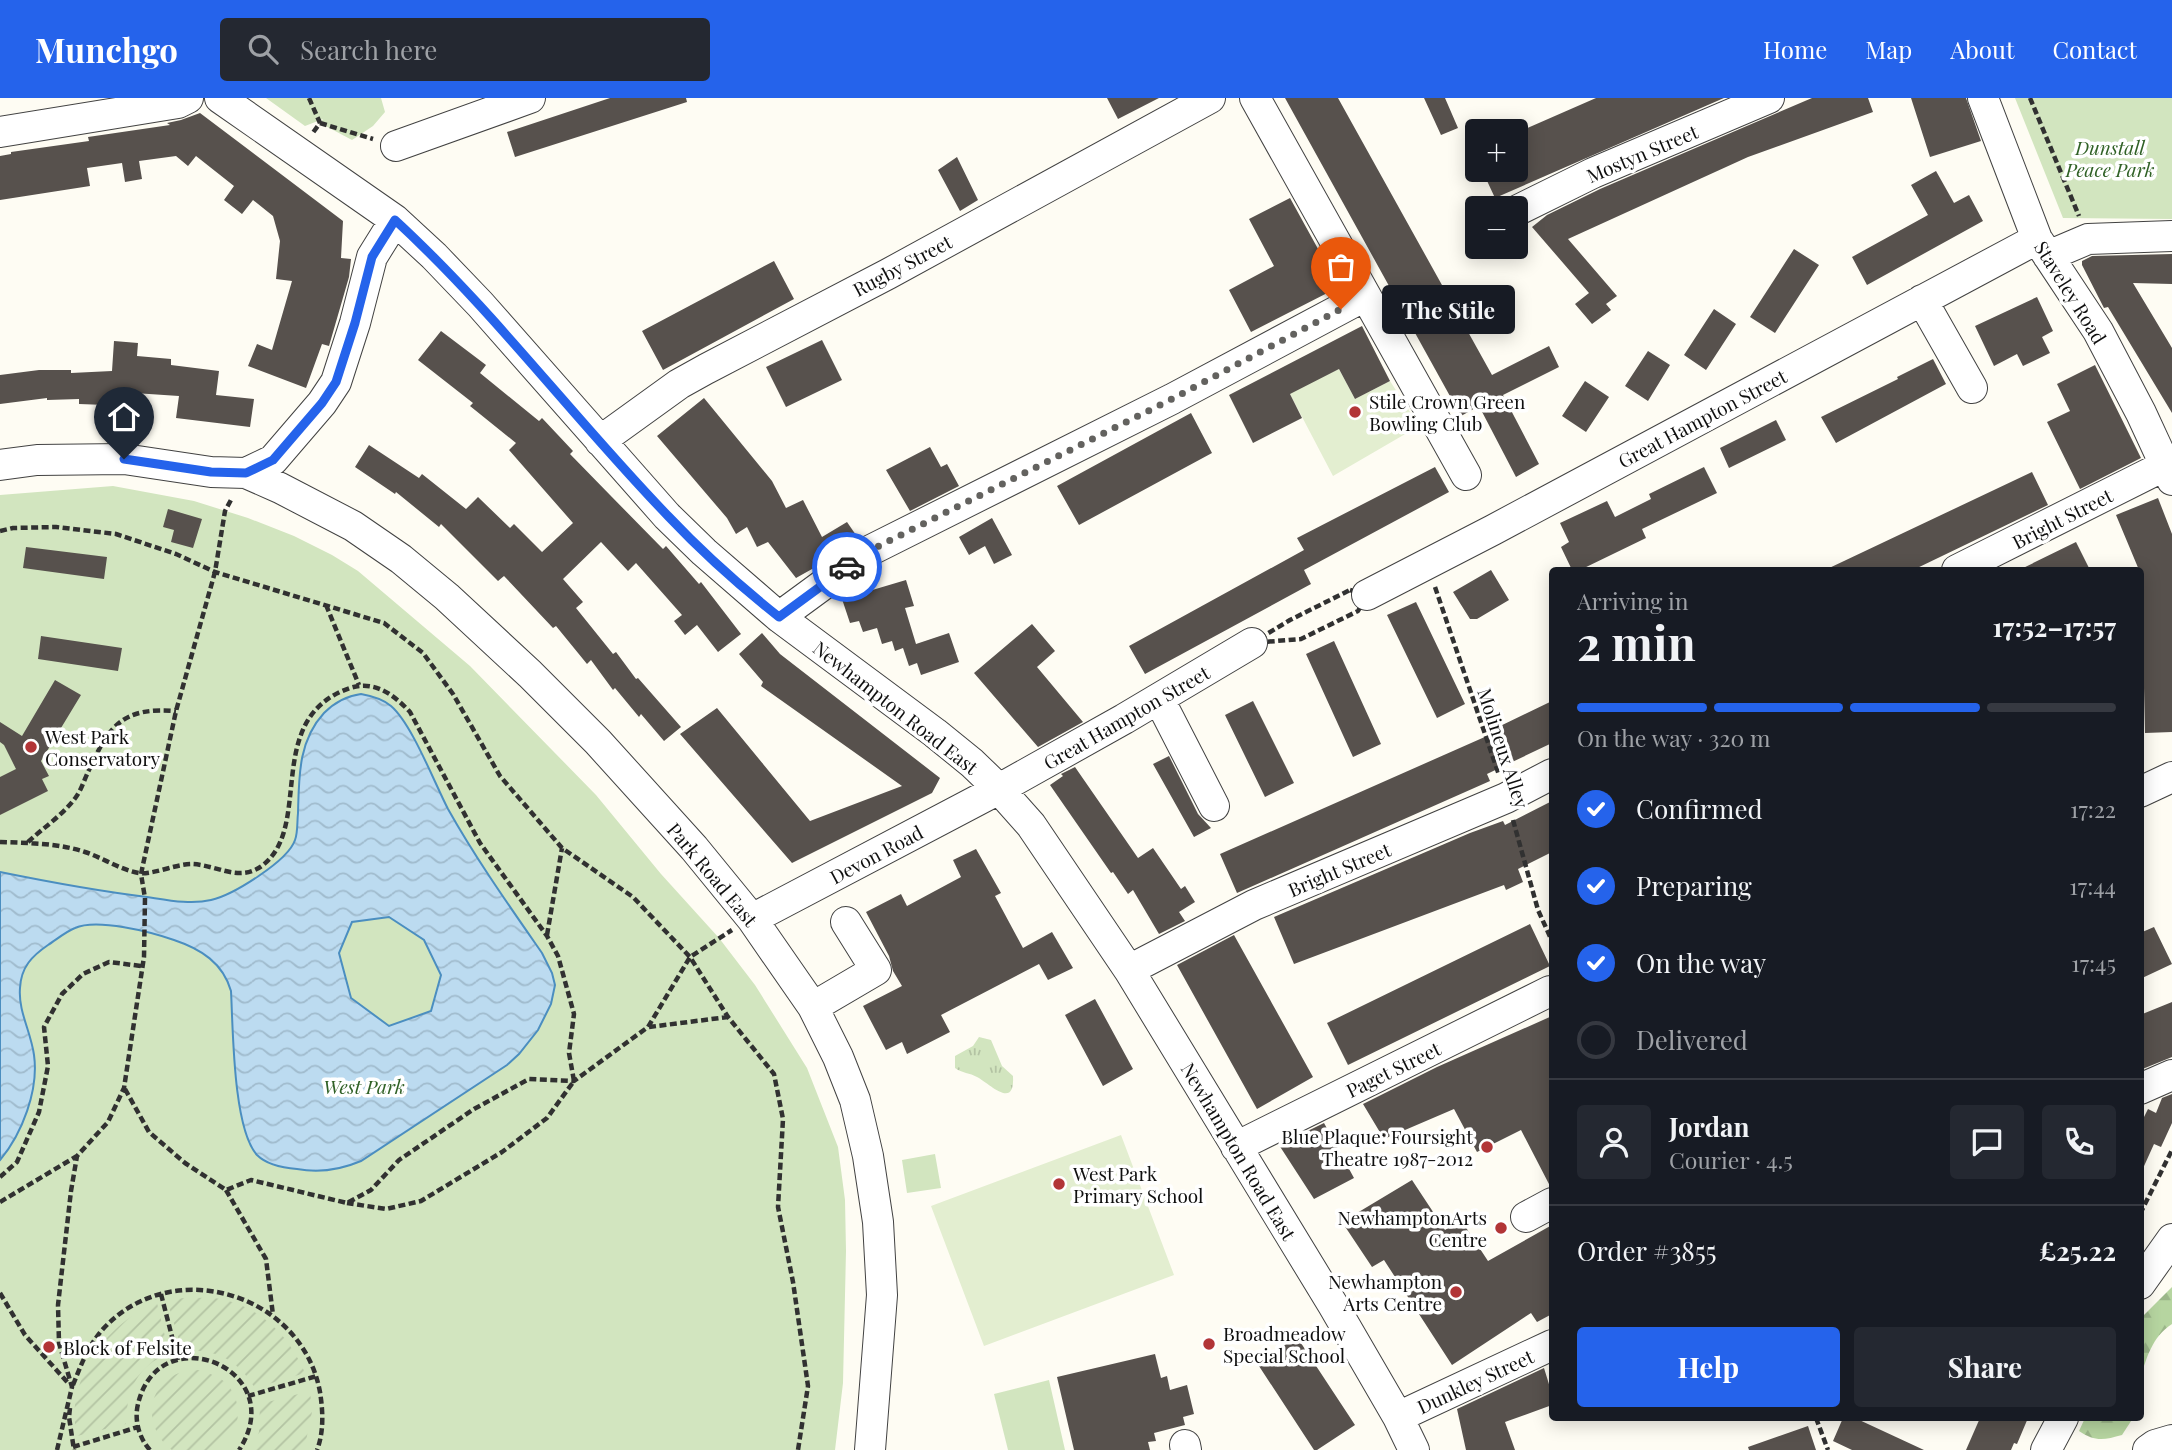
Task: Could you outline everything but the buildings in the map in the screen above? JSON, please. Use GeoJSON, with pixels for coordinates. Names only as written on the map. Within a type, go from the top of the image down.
{"type":"FeatureCollection","features":[{"type":"Feature","properties":{"kind":"street"},"geometry":{"type":"LineString","coordinates":[[0,132],[178,103],[188,98]]}},
{"type":"Feature","properties":{"kind":"street","name":"Newhampton Road East"},"geometry":{"type":"LineString","coordinates":[[220,98],[395,220],[471,295],[667,516],[704,552],[779,617],[935,733],[999,789],[1031,825],[1129,970],[1398,1417],[1414,1450]]}},
{"type":"Feature","properties":{"kind":"street"},"geometry":{"type":"LineString","coordinates":[[396,146],[530,98]]}},
{"type":"Feature","properties":{"kind":"street","name":"Rugby Street"},"geometry":{"type":"LineString","coordinates":[[600,441],[680,384],[706,369],[888,274],[1210,98]]}},
{"type":"Feature","properties":{"kind":"street"},"geometry":{"type":"LineString","coordinates":[[1255,98],[1466,475]]}},
{"type":"Feature","properties":{"kind":"street","name":"Mostyn Street"},"geometry":{"type":"LineString","coordinates":[[1528,205],[1593,173],[1769,98]]}},
{"type":"Feature","properties":{"kind":"street","name":"Staveley Road"},"geometry":{"type":"LineString","coordinates":[[1983,98],[2043,248],[2098,331],[2169,472]]}},
{"type":"Feature","properties":{"kind":"street"},"geometry":{"type":"LineString","coordinates":[[0,465],[37,460],[124,459],[211,472],[246,473],[273,460],[322,403],[336,382],[372,257],[395,220]]}},
{"type":"Feature","properties":{"kind":"street"},"geometry":{"type":"LineString","coordinates":[[2088,239],[2172,236]]}},
{"type":"Feature","properties":{"kind":"street","name":"Great Hampton Street"},"geometry":{"type":"LineString","coordinates":[[1367,595],[1922,300],[2043,248],[2088,239]]}},
{"type":"Feature","properties":{"kind":"street"},"geometry":{"type":"LineString","coordinates":[[779,617],[869,551],[1172,399],[1365,296]]}},
{"type":"Feature","properties":{"kind":"street"},"geometry":{"type":"LineString","coordinates":[[1922,300],[1972,388]]}},
{"type":"Feature","properties":{"kind":"street","name":"Bright Street"},"geometry":{"type":"LineString","coordinates":[[1963,567],[2169,472]]}},
{"type":"Feature","properties":{"kind":"street","name":"Park Road East"},"geometry":{"type":"LineString","coordinates":[[246,473],[354,526],[401,559],[447,597],[530,674],[598,742],[694,848],[752,919],[813,1007],[838,1057],[855,1100],[868,1156],[878,1222],[882,1295],[870,1450]]}},
{"type":"Feature","properties":{"kind":"street","name":"Great Hampton Street"},"geometry":{"type":"LineString","coordinates":[[999,789],[1252,643]]}},
{"type":"Feature","properties":{"kind":"street"},"geometry":{"type":"LineString","coordinates":[[1159,699],[1214,806]]}},
{"type":"Feature","properties":{"kind":"street","name":"Bright Street"},"geometry":{"type":"LineString","coordinates":[[1129,970],[1254,905],[1506,798],[1549,776]]}},
{"type":"Feature","properties":{"kind":"street"},"geometry":{"type":"LineString","coordinates":[[2144,790],[2172,777]]}},
{"type":"Feature","properties":{"kind":"street","name":"Devon Road"},"geometry":{"type":"LineString","coordinates":[[752,919],[999,789]]}},
{"type":"Feature","properties":{"kind":"street"},"geometry":{"type":"LineString","coordinates":[[813,1007],[876,970],[846,922]]}},
{"type":"Feature","properties":{"kind":"street","name":"Paget Street"},"geometry":{"type":"LineString","coordinates":[[1236,1147],[1549,991]]}},
{"type":"Feature","properties":{"kind":"street"},"geometry":{"type":"LineString","coordinates":[[2144,1086],[2172,1076]]}},
{"type":"Feature","properties":{"kind":"street"},"geometry":{"type":"LineString","coordinates":[[2155,1266],[2172,1240]]}},
{"type":"Feature","properties":{"kind":"street","name":"Dunkley Street"},"geometry":{"type":"LineString","coordinates":[[1398,1417],[1549,1346]]}},
{"type":"Feature","properties":{"kind":"path"},"geometry":{"type":"LineString","coordinates":[[2031,98],[2088,239]]}},
{"type":"Feature","properties":{"kind":"path"},"geometry":{"type":"LineString","coordinates":[[320,123],[396,146]]}},
{"type":"Feature","properties":{"kind":"path"},"geometry":{"type":"LineString","coordinates":[[0,1202],[77,1156],[108,1122],[124,1088],[144,957],[145,898],[141,874],[176,710],[215,572],[225,511],[246,473]]}},
{"type":"Feature","properties":{"kind":"path"},"geometry":{"type":"LineString","coordinates":[[0,531],[56,527],[116,534],[176,554],[215,572],[384,623],[423,653],[453,694],[500,776],[562,848],[633,897],[690,957],[728,1017],[774,1074],[783,1119],[778,1208],[793,1282],[808,1386],[798,1450]]}},
{"type":"Feature","properties":{"kind":"path","name":"Molineux Alley"},"geometry":{"type":"LineString","coordinates":[[1427,563],[1506,798],[1538,910],[1549,934]]}},
{"type":"Feature","properties":{"kind":"path"},"geometry":{"type":"LineString","coordinates":[[1350,590],[1367,595],[1358,611],[1301,639],[1252,643],[1290,620],[1350,590]]}},
{"type":"Feature","properties":{"kind":"path"},"geometry":{"type":"LineString","coordinates":[[326,604],[359,685]]}},
{"type":"Feature","properties":{"kind":"path"},"geometry":{"type":"LineString","coordinates":[[0,842],[27,843],[84,852],[141,874],[190,864],[230,873],[247,873],[274,854],[282,837],[293,760],[307,723],[330,698],[344,690],[359,685],[378,688],[394,696],[410,712],[480,844],[547,936],[558,956],[574,1014],[569,1053],[574,1081]]}},
{"type":"Feature","properties":{"kind":"path"},"geometry":{"type":"LineString","coordinates":[[27,843],[76,796],[103,739],[114,727],[128,717],[145,711],[176,710]]}},
{"type":"Feature","properties":{"kind":"path"},"geometry":{"type":"LineString","coordinates":[[547,936],[562,848]]}},
{"type":"Feature","properties":{"kind":"path"},"geometry":{"type":"LineString","coordinates":[[226,1190],[251,1180],[347,1203],[386,1209],[421,1201],[502,1152],[547,1118],[574,1081],[648,1027],[690,957],[752,919]]}},
{"type":"Feature","properties":{"kind":"path"},"geometry":{"type":"LineString","coordinates":[[0,1177],[17,1162],[39,1112],[48,1066],[44,1027],[62,994],[83,974],[109,962],[141,966]]}},
{"type":"Feature","properties":{"kind":"path"},"geometry":{"type":"LineString","coordinates":[[648,1027],[728,1017]]}},
{"type":"Feature","properties":{"kind":"path"},"geometry":{"type":"LineString","coordinates":[[347,1203],[371,1189],[399,1160],[485,1103],[529,1079],[574,1081]]}},
{"type":"Feature","properties":{"kind":"path"},"geometry":{"type":"LineString","coordinates":[[124,1088],[149,1132],[185,1163],[226,1190],[267,1259],[273,1315]]}},
{"type":"Feature","properties":{"kind":"path"},"geometry":{"type":"LineString","coordinates":[[2144,1205],[2172,1150]]}},
{"type":"Feature","properties":{"kind":"path"},"geometry":{"type":"LineString","coordinates":[[77,1156],[58,1305],[59,1343],[72,1387],[69,1417],[74,1448],[138,1427]]}},
{"type":"Feature","properties":{"kind":"path"},"geometry":{"type":"LineString","coordinates":[[57,1450],[72,1387],[84,1356],[104,1329],[130,1307],[160,1294],[200,1289],[238,1296],[273,1315],[299,1342],[317,1376],[323,1409],[317,1450]]}},
{"type":"Feature","properties":{"kind":"path"},"geometry":{"type":"LineString","coordinates":[[0,1293],[25,1335],[72,1387]]}},
{"type":"Feature","properties":{"kind":"path"},"geometry":{"type":"LineString","coordinates":[[160,1294],[178,1360]]}},
{"type":"Feature","properties":{"kind":"path"},"geometry":{"type":"LineString","coordinates":[[150,1450],[145,1445],[138,1427],[137,1410],[141,1393],[149,1378],[162,1367],[195,1357],[212,1360],[228,1368],[240,1380],[248,1396],[251,1413],[249,1432],[239,1450]]}},
{"type":"Feature","properties":{"kind":"path"},"geometry":{"type":"LineString","coordinates":[[248,1396],[317,1376]]}},
{"type":"Feature","properties":{"kind":"path"},"geometry":{"type":"LineString","coordinates":[[1817,1421],[1828,1450]]}},
{"type":"Feature","properties":{"kind":"path"},"geometry":{"type":"LineString","coordinates":[[320,1443],[324,1450]]}},
{"type":"Feature","properties":{"kind":"green space"},"geometry":{"type":"Polygon","coordinates":[[[266,98],[381,98],[385,112],[373,126],[352,140],[320,123],[323,119],[305,126],[266,98]]]}},
{"type":"Feature","properties":{"kind":"green space","name":"Dunstall Peace Park"},"geometry":{"type":"Polygon","coordinates":[[[2015,98],[2172,98],[2172,219],[2063,218],[2015,98]]]}},
{"type":"Feature","properties":{"kind":"green space","name":"Stile Crown Green Bowling Club"},"geometry":{"type":"Polygon","coordinates":[[[1339,369],[1355,399],[1390,381],[1419,426],[1333,476],[1289,392],[1339,369]]]}},
{"type":"Feature","properties":{"kind":"green space","name":"West Park"},"geometry":{"type":"Polygon","coordinates":[[[113,486],[194,501],[248,518],[294,536],[358,571],[470,666],[596,795],[661,874],[719,938],[755,985],[807,1068],[838,1147],[845,1200],[846,1251],[843,1383],[835,1450],[0,1450],[0,495],[113,486]]]}},
{"type":"Feature","properties":{"kind":"green space"},"geometry":{"type":"Polygon","coordinates":[[[979,1037],[991,1040],[1002,1066],[1013,1076],[1010,1092],[1000,1092],[977,1077],[955,1068],[955,1056],[973,1046],[979,1037]]]}},
{"type":"Feature","properties":{"kind":"green space"},"geometry":{"type":"Polygon","coordinates":[[[1121,1135],[1174,1275],[984,1346],[931,1206],[1121,1135]]]}},
{"type":"Feature","properties":{"kind":"green space"},"geometry":{"type":"Polygon","coordinates":[[[935,1154],[941,1188],[907,1193],[902,1160],[935,1154]]]}},
{"type":"Feature","properties":{"kind":"green space"},"geometry":{"type":"Polygon","coordinates":[[[2172,1287],[2172,1324],[2155,1341],[2144,1367],[2144,1315],[2172,1287]]]}},
{"type":"Feature","properties":{"kind":"green space"},"geometry":{"type":"Polygon","coordinates":[[[222,1299],[262,1317],[283,1336],[305,1373],[255,1388],[241,1369],[224,1358],[206,1352],[182,1350],[167,1300],[222,1299]]]}},
{"type":"Feature","properties":{"kind":"green space"},"geometry":{"type":"Polygon","coordinates":[[[157,1303],[169,1353],[148,1365],[135,1381],[128,1401],[126,1424],[77,1436],[77,1395],[93,1356],[122,1324],[157,1303]]]}},
{"type":"Feature","properties":{"kind":"green space"},"geometry":{"type":"Polygon","coordinates":[[[199,1370],[219,1378],[231,1390],[238,1408],[236,1427],[226,1444],[218,1450],[172,1450],[157,1433],[153,1423],[153,1402],[163,1383],[173,1376],[199,1370]]]}},
{"type":"Feature","properties":{"kind":"green space"},"geometry":{"type":"Polygon","coordinates":[[[1049,1380],[1065,1450],[1008,1450],[994,1394],[1049,1380]]]}},
{"type":"Feature","properties":{"kind":"green space"},"geometry":{"type":"Polygon","coordinates":[[[310,1391],[312,1412],[304,1450],[251,1450],[259,1432],[260,1404],[310,1391]]]}},
{"type":"Feature","properties":{"kind":"green space"},"geometry":{"type":"Polygon","coordinates":[[[2084,1421],[2131,1421],[2122,1435],[2110,1438],[2090,1437],[2079,1431],[2084,1421]]]}},
{"type":"Feature","properties":{"kind":"water"},"geometry":{"type":"Polygon","coordinates":[[[356,695],[381,700],[399,714],[415,739],[459,828],[542,953],[555,985],[551,1004],[538,1030],[507,1065],[361,1161],[321,1171],[281,1167],[257,1155],[243,1124],[236,1077],[231,991],[223,972],[202,953],[164,937],[124,927],[85,925],[75,928],[42,949],[28,963],[23,974],[20,997],[34,1055],[34,1083],[22,1125],[0,1160],[0,872],[179,902],[221,897],[259,876],[290,848],[297,834],[300,773],[309,736],[328,709],[341,700],[356,695]],[[389,917],[352,922],[339,953],[351,998],[389,1026],[431,1011],[441,975],[424,940],[389,917]]]}},
{"type":"Feature","properties":{"kind":"way so far"},"geometry":{"type":"LineString","coordinates":[[847,567],[869,551],[1172,399],[1341,309]]}},
{"type":"Feature","properties":{"kind":"place","name":"The Stile"},"geometry":{"type":"Point","coordinates":[1341,309]}},
{"type":"Feature","properties":{"kind":"place","name":"Stile Crown Green Bowling Club"},"geometry":{"type":"Point","coordinates":[1355,412]}},
{"type":"Feature","properties":{"kind":"place","name":"West Park Conservatory"},"geometry":{"type":"Point","coordinates":[31,747]}},
{"type":"Feature","properties":{"kind":"place","name":"Blue Plaque: Foursight Theatre 1987-2012"},"geometry":{"type":"Point","coordinates":[1487,1147]}},
{"type":"Feature","properties":{"kind":"place","name":"West Park Primary School"},"geometry":{"type":"Point","coordinates":[1059,1184]}},
{"type":"Feature","properties":{"kind":"place","name":"NewhamptonArts Centre"},"geometry":{"type":"Point","coordinates":[1501,1228]}},
{"type":"Feature","properties":{"kind":"place","name":"Newhampton Arts Centre"},"geometry":{"type":"Point","coordinates":[1456,1292]}},
{"type":"Feature","properties":{"kind":"place","name":"Broadmeadow Special School"},"geometry":{"type":"Point","coordinates":[1209,1344]}},
{"type":"Feature","properties":{"kind":"place","name":"Block of Felsite"},"geometry":{"type":"Point","coordinates":[49,1347]}},
{"type":"Feature","properties":{"kind":"route"},"geometry":{"type":"LineString","coordinates":[[124,459],[211,472],[246,473],[273,460],[322,403],[336,382],[372,257],[395,220],[480,304],[667,516],[742,587],[779,617],[847,567]]}}]}
